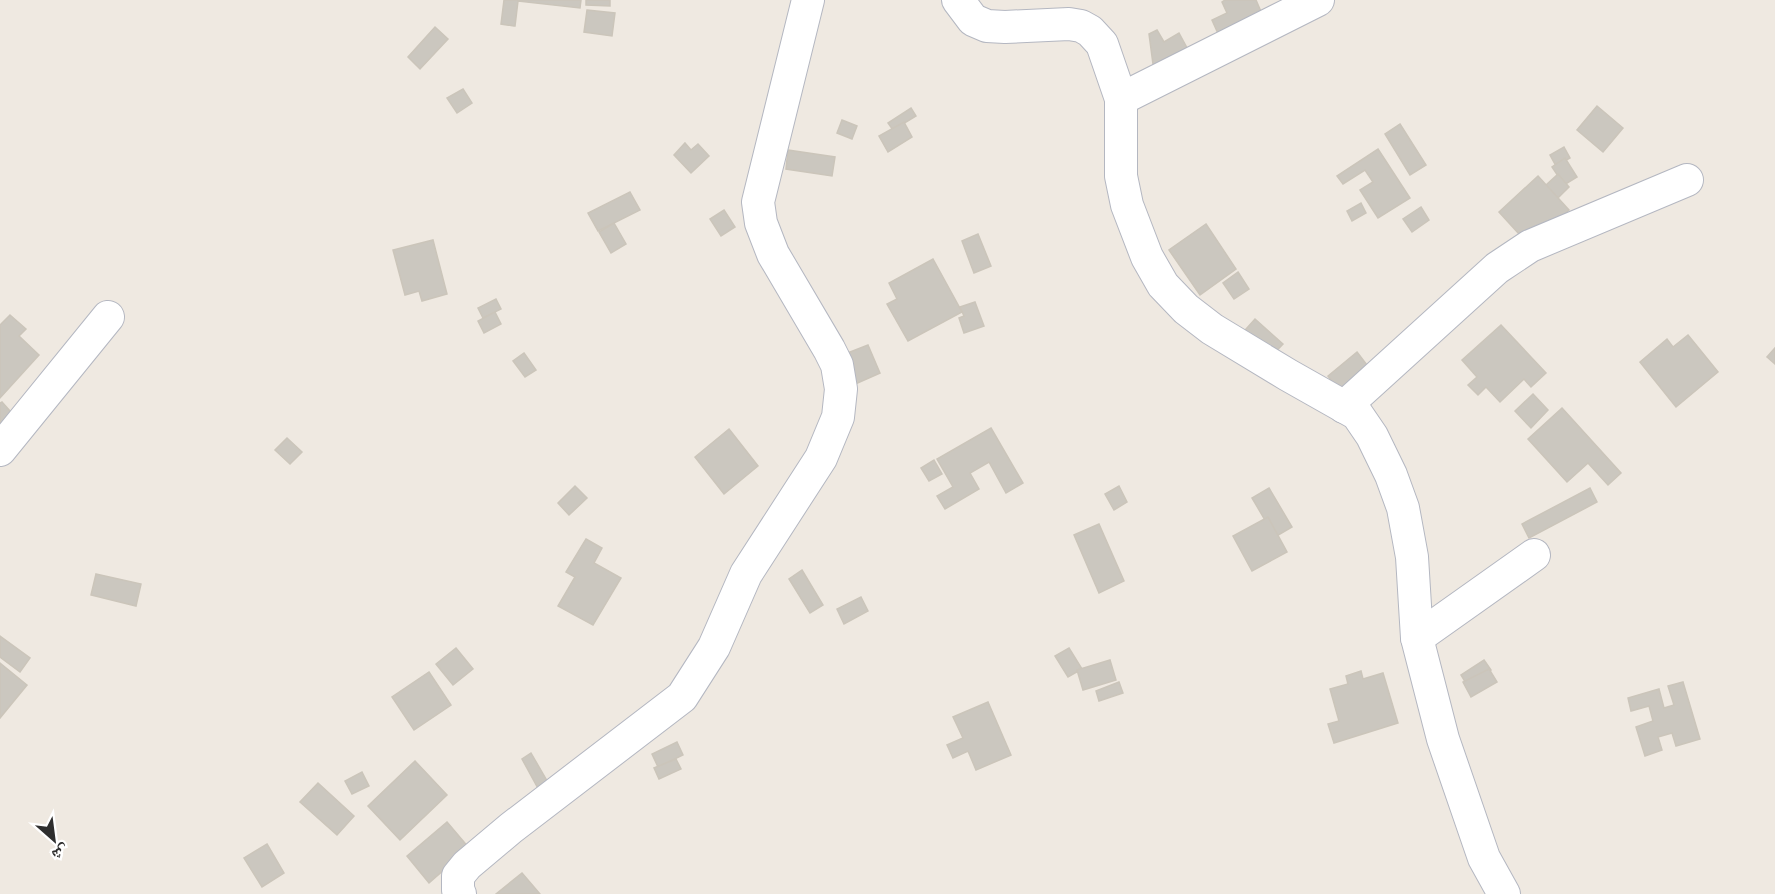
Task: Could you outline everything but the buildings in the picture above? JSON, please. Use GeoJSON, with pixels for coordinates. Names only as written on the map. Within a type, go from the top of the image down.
{"type":"FeatureCollection","features":[{"type":"Feature","properties":{"kind":"street"},"geometry":{"type":"LineString","coordinates":[[460,894],[458,876],[467,865],[511,828],[682,697],[714,647],[746,574],[822,458],[838,417],[841,389],[837,366],[773,254],[761,223],[758,202],[808,0]]}},
{"type":"Feature","properties":{"kind":"street"},"geometry":{"type":"LineString","coordinates":[[958,0],[973,20],[987,26],[1069,24],[1081,26],[1090,31],[1102,44],[1121,99],[1121,176],[1127,205],[1147,257],[1163,285],[1186,309],[1212,329],[1357,414],[1372,436],[1391,475],[1403,508],[1412,557],[1417,638],[1443,739],[1484,858],[1504,894]]}},
{"type":"Feature","properties":{"kind":"street"},"geometry":{"type":"LineString","coordinates":[[1121,99],[1318,0]]}},
{"type":"Feature","properties":{"kind":"street"},"geometry":{"type":"LineString","coordinates":[[1344,407],[1463,297],[1497,268],[1522,251],[1687,180]]}},
{"type":"Feature","properties":{"kind":"street"},"geometry":{"type":"LineString","coordinates":[[0,450],[108,317]]}},
{"type":"Feature","properties":{"kind":"street"},"geometry":{"type":"LineString","coordinates":[[1417,638],[1534,555]]}}]}
